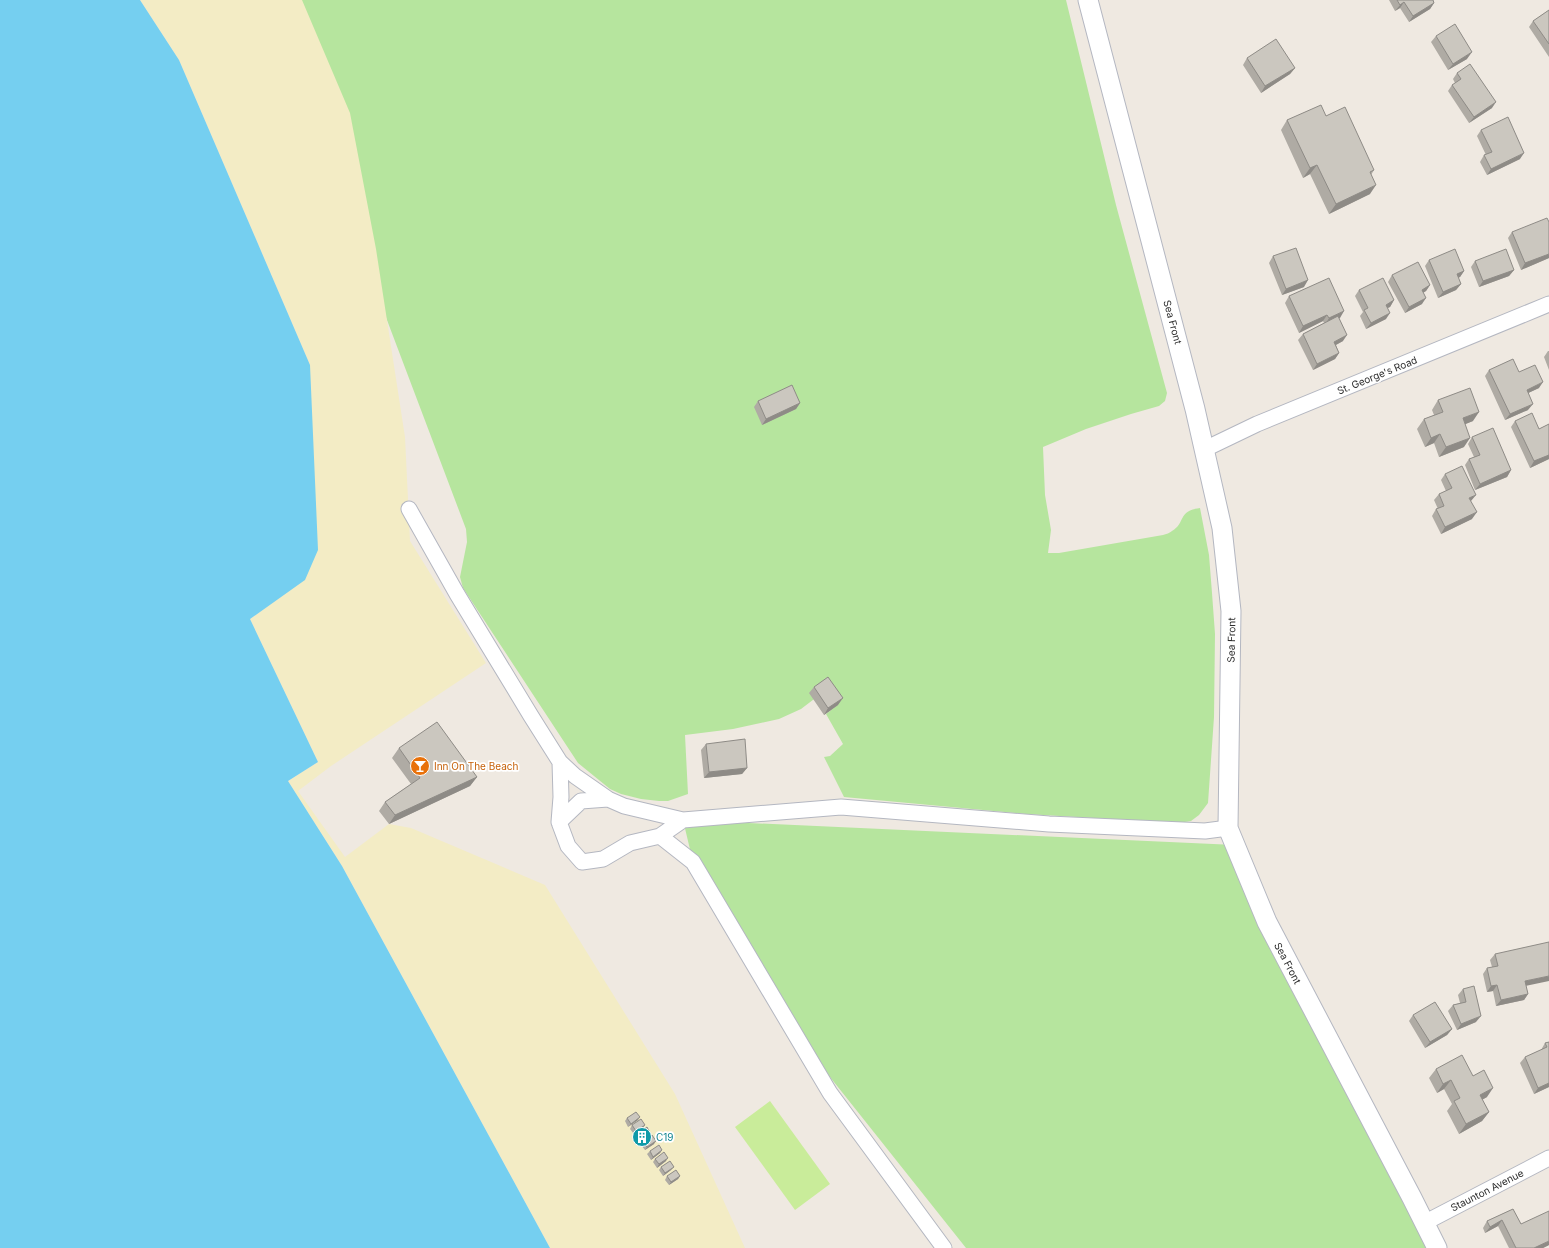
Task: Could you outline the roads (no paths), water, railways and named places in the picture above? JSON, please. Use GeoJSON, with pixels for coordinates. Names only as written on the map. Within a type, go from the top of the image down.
{"type":"FeatureCollection","features":[{"type":"Feature","properties":{"kind":"street","name":"Sea Front"},"geometry":{"type":"LineString","coordinates":[[1088,0],[1205,449],[1222,528],[1231,611],[1228,828],[1267,922],[1436,1248]]}},
{"type":"Feature","properties":{"kind":"street","name":"St. George's Road"},"geometry":{"type":"LineString","coordinates":[[1205,449],[1257,424],[1549,304]]}},
{"type":"Feature","properties":{"kind":"street"},"geometry":{"type":"LineString","coordinates":[[409,509],[457,594],[526,710],[560,762],[576,776],[608,799],[624,806],[683,820],[841,807],[1071,825],[1205,831],[1228,828]]}},
{"type":"Feature","properties":{"kind":"street"},"geometry":{"type":"LineString","coordinates":[[560,762],[561,797],[559,822],[568,846],[582,862],[603,859],[630,843],[645,841],[660,836],[683,820]]}},
{"type":"Feature","properties":{"kind":"street"},"geometry":{"type":"LineString","coordinates":[[559,822],[581,801],[608,799]]}},
{"type":"Feature","properties":{"kind":"street"},"geometry":{"type":"LineString","coordinates":[[660,836],[693,862],[830,1093],[944,1248]]}},
{"type":"Feature","properties":{"kind":"street","name":"Staunton Avenue"},"geometry":{"type":"LineString","coordinates":[[1424,1223],[1549,1158]]}},
{"type":"Feature","properties":{"kind":"water"},"geometry":{"type":"Polygon","coordinates":[[[0,0],[140,0],[179,60],[310,365],[318,550],[305,580],[250,619],[318,762],[288,781],[342,866],[550,1248],[0,1248],[0,0]]]}},
{"type":"Feature","properties":{"kind":"place","name":"Inn On The Beach"},"geometry":{"type":"Point","coordinates":[420,766]}},
{"type":"Feature","properties":{"kind":"place","name":"C19"},"geometry":{"type":"Point","coordinates":[642,1137]}}]}
